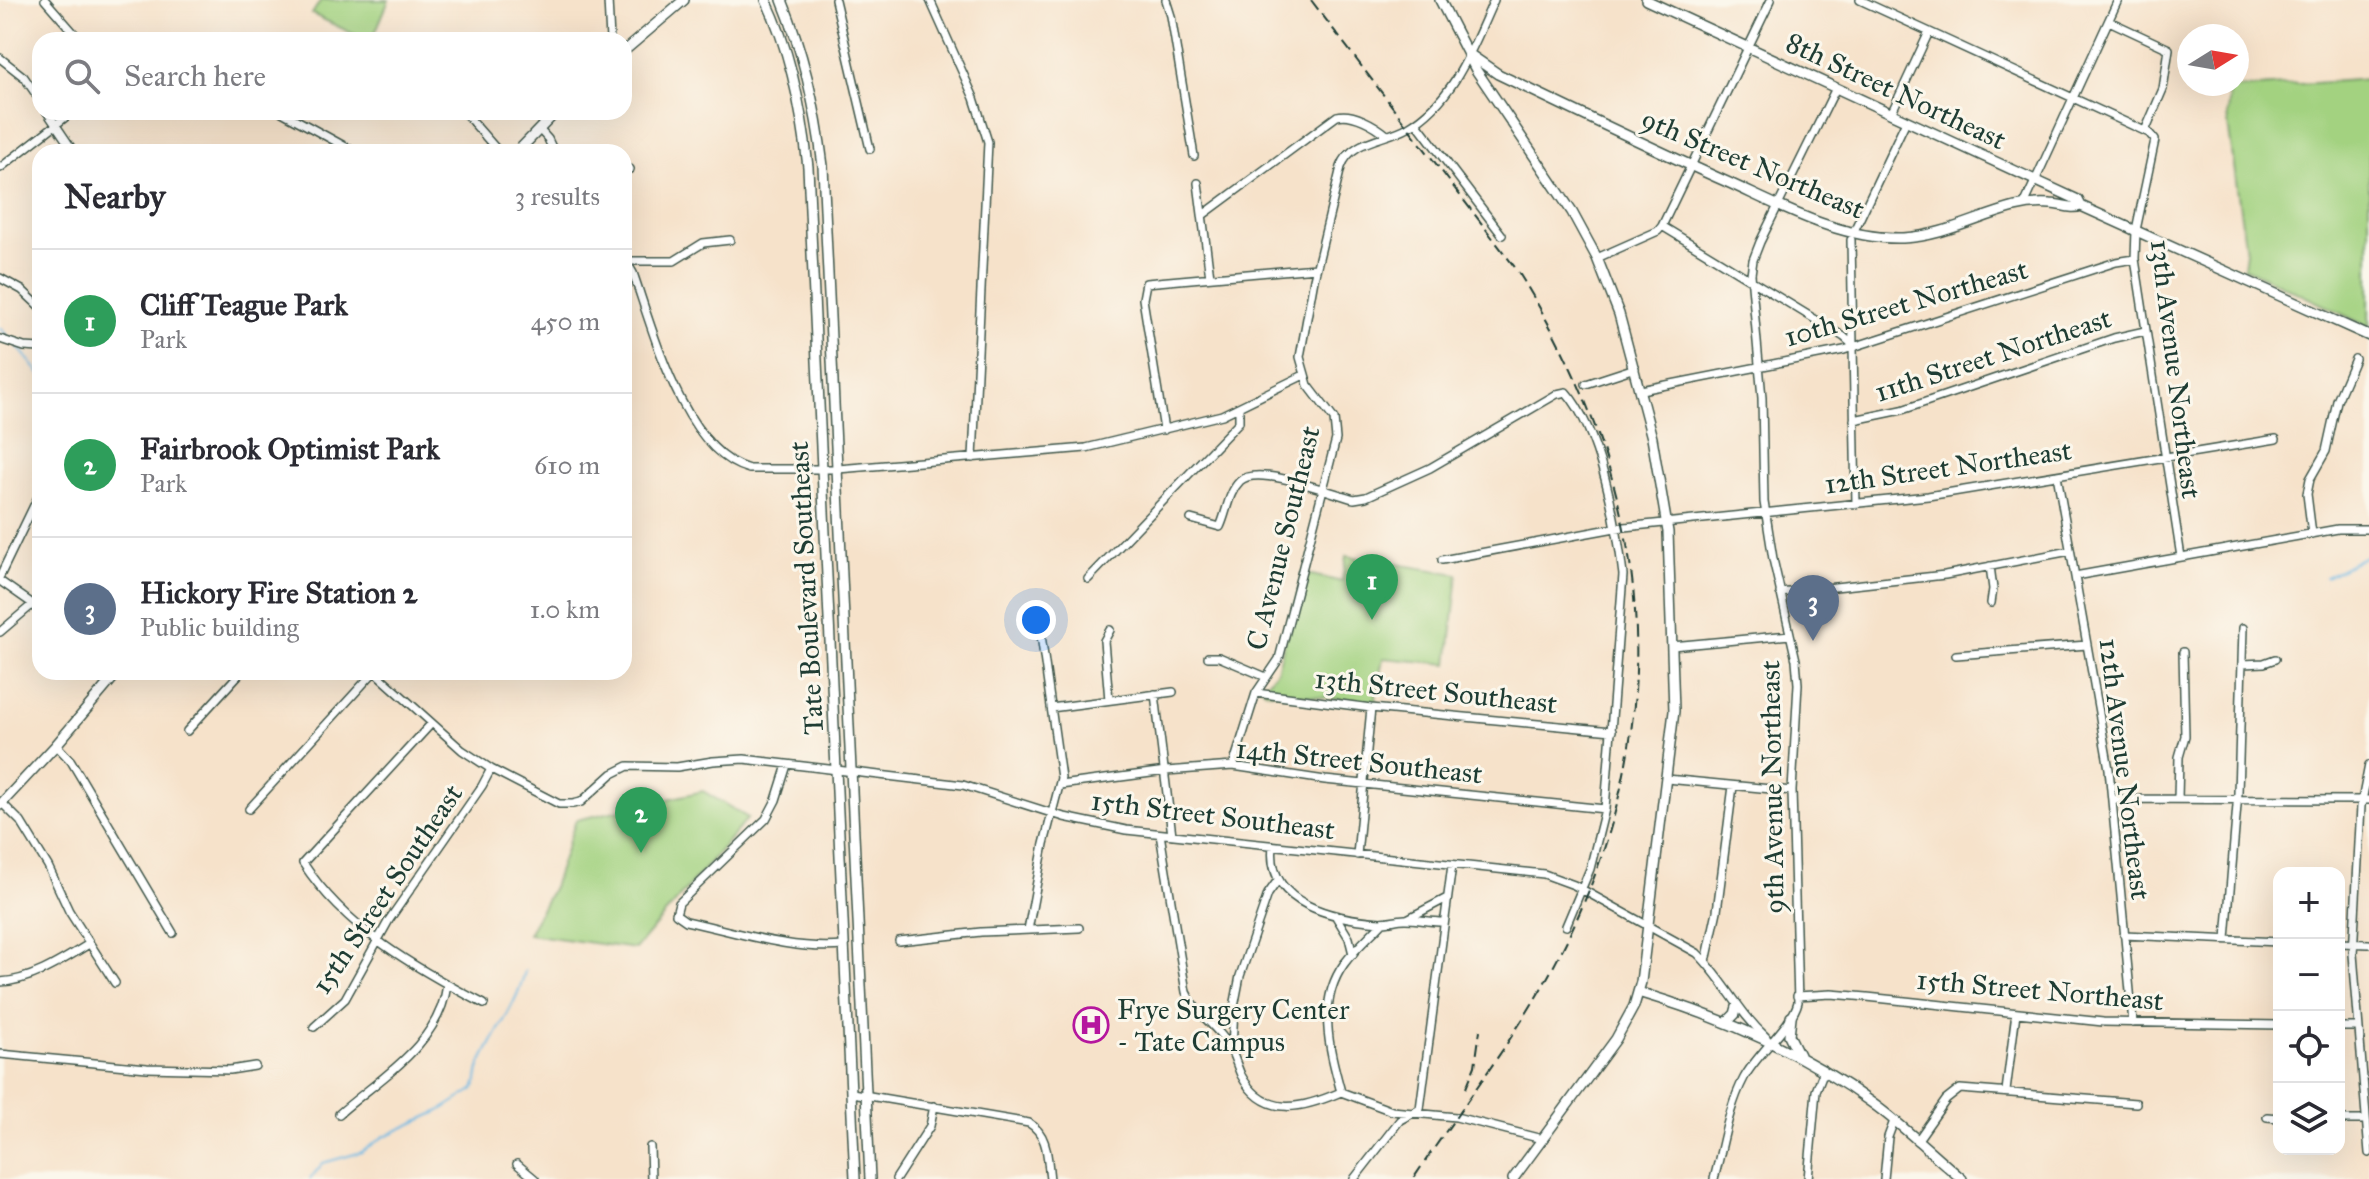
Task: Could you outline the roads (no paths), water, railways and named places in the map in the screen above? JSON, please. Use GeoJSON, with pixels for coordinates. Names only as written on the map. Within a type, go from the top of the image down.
{"type":"FeatureCollection","features":[{"type":"Feature","properties":{"kind":"main road"},"geometry":{"type":"LineString","coordinates":[[632,44],[684,0]]}},
{"type":"Feature","properties":{"kind":"main road","name":"Tate Boulevard Southeast"},"geometry":{"type":"LineString","coordinates":[[766,0],[791,73],[805,143],[855,1179]]}},
{"type":"Feature","properties":{"kind":"main road","name":"Tate Boulevard Southeast"},"geometry":{"type":"LineString","coordinates":[[782,0],[805,67],[819,133],[825,201],[870,1179]]}},
{"type":"Feature","properties":{"kind":"main road"},"geometry":{"type":"LineString","coordinates":[[1440,0],[1476,70],[1572,212],[1597,258],[1615,301],[1641,390],[1667,522],[1674,711],[1638,992],[1631,1013],[1616,1039],[1513,1179]]}},
{"type":"Feature","properties":{"kind":"main road","name":"8th Street Northeast"},"geometry":{"type":"LineString","coordinates":[[1646,0],[2078,200],[2081,206]]}},
{"type":"Feature","properties":{"kind":"main road","name":"9th Street Northeast"},"geometry":{"type":"LineString","coordinates":[[1469,54],[1498,74],[1691,166],[1852,237],[1922,236],[2024,205],[2081,206]]}},
{"type":"Feature","properties":{"kind":"main road"},"geometry":{"type":"LineString","coordinates":[[525,144],[548,120]]}},
{"type":"Feature","properties":{"kind":"main road"},"geometry":{"type":"LineString","coordinates":[[2081,206],[2369,336]]}},
{"type":"Feature","properties":{"kind":"main road"},"geometry":{"type":"LineString","coordinates":[[1,804],[111,680]]}},
{"type":"Feature","properties":{"kind":"main road"},"geometry":{"type":"LineString","coordinates":[[1638,992],[1727,1022],[1804,1060],[1861,1095],[1962,1179]]}},
{"type":"Feature","properties":{"kind":"main road"},"geometry":{"type":"LineString","coordinates":[[1727,1022],[1737,1007]]}},
{"type":"Feature","properties":{"kind":"main road"},"geometry":{"type":"LineString","coordinates":[[1791,1017],[1789,1035],[1794,1049],[1804,1060]]}},
{"type":"Feature","properties":{"kind":"street"},"geometry":{"type":"LineString","coordinates":[[45,0],[73,32]]}},
{"type":"Feature","properties":{"kind":"street"},"geometry":{"type":"LineString","coordinates":[[608,0],[610,32]]}},
{"type":"Feature","properties":{"kind":"street"},"geometry":{"type":"LineString","coordinates":[[835,0],[870,149]]}},
{"type":"Feature","properties":{"kind":"street"},"geometry":{"type":"LineString","coordinates":[[930,0],[979,109],[989,146],[973,458]]}},
{"type":"Feature","properties":{"kind":"street"},"geometry":{"type":"LineString","coordinates":[[1166,0],[1194,156]]}},
{"type":"Feature","properties":{"kind":"street"},"geometry":{"type":"LineString","coordinates":[[632,271],[680,400],[710,442],[737,464],[755,469],[838,469],[1086,448],[1239,408],[1304,375],[1301,349],[1316,268],[1343,159],[1355,148],[1416,122],[1451,88],[1494,0]]}},
{"type":"Feature","properties":{"kind":"street"},"geometry":{"type":"LineString","coordinates":[[1597,258],[1658,231],[1662,226],[1771,0]]}},
{"type":"Feature","properties":{"kind":"street"},"geometry":{"type":"LineString","coordinates":[[1860,0],[2145,131],[2163,89],[2169,49],[2109,21]]}},
{"type":"Feature","properties":{"kind":"street"},"geometry":{"type":"LineString","coordinates":[[2024,205],[2118,0]]}},
{"type":"Feature","properties":{"kind":"street"},"geometry":{"type":"LineString","coordinates":[[1891,114],[1929,32]]}},
{"type":"Feature","properties":{"kind":"street"},"geometry":{"type":"LineString","coordinates":[[0,58],[24,77],[32,88]]}},
{"type":"Feature","properties":{"kind":"street"},"geometry":{"type":"LineString","coordinates":[[1751,279],[1753,260],[1836,88]]}},
{"type":"Feature","properties":{"kind":"street"},"geometry":{"type":"LineString","coordinates":[[1203,215],[1337,116],[1349,115],[1387,135]]}},
{"type":"Feature","properties":{"kind":"street"},"geometry":{"type":"LineString","coordinates":[[52,120],[68,144]]}},
{"type":"Feature","properties":{"kind":"street"},"geometry":{"type":"LineString","coordinates":[[0,168],[62,120]]}},
{"type":"Feature","properties":{"kind":"street"},"geometry":{"type":"LineString","coordinates":[[297,120],[340,144]]}},
{"type":"Feature","properties":{"kind":"street"},"geometry":{"type":"LineString","coordinates":[[471,120],[492,144]]}},
{"type":"Feature","properties":{"kind":"street"},"geometry":{"type":"LineString","coordinates":[[1856,504],[1852,237],[1906,121]]}},
{"type":"Feature","properties":{"kind":"street"},"geometry":{"type":"LineString","coordinates":[[1416,122],[1502,235]]}},
{"type":"Feature","properties":{"kind":"street"},"geometry":{"type":"LineString","coordinates":[[539,129],[549,144]]}},
{"type":"Feature","properties":{"kind":"street","name":"13th Avenue Northeast"},"geometry":{"type":"LineString","coordinates":[[2145,131],[2155,140],[2136,230],[2135,259],[2181,557]]}},
{"type":"Feature","properties":{"kind":"street"},"geometry":{"type":"LineString","coordinates":[[1198,183],[1210,277]]}},
{"type":"Feature","properties":{"kind":"street"},"geometry":{"type":"LineString","coordinates":[[1662,226],[1844,337],[1855,347]]}},
{"type":"Feature","properties":{"kind":"street"},"geometry":{"type":"LineString","coordinates":[[632,260],[674,261],[703,243],[730,240]]}},
{"type":"Feature","properties":{"kind":"street","name":"10th Street Northeast"},"geometry":{"type":"LineString","coordinates":[[1641,390],[1855,347],[2071,276],[2135,259]]}},
{"type":"Feature","properties":{"kind":"street"},"geometry":{"type":"LineString","coordinates":[[1164,430],[1143,299],[1146,283],[1316,268]]}},
{"type":"Feature","properties":{"kind":"street"},"geometry":{"type":"LineString","coordinates":[[0,278],[32,299]]}},
{"type":"Feature","properties":{"kind":"street","name":"9th Avenue Northeast"},"geometry":{"type":"LineString","coordinates":[[1714,1179],[1739,1089],[1753,1063],[1791,1017],[1797,996],[1792,791],[1799,701],[1797,670],[1765,513],[1760,367],[1751,279]]}},
{"type":"Feature","properties":{"kind":"street","name":"11th Street Northeast"},"geometry":{"type":"LineString","coordinates":[[1854,420],[1902,410],[2114,338],[2145,331]]}},
{"type":"Feature","properties":{"kind":"street"},"geometry":{"type":"LineString","coordinates":[[0,339],[32,348]]}},
{"type":"Feature","properties":{"kind":"street"},"geometry":{"type":"LineString","coordinates":[[2312,534],[2307,494],[2310,479],[2326,451],[2337,401],[2355,359]]}},
{"type":"Feature","properties":{"kind":"street"},"geometry":{"type":"LineString","coordinates":[[1586,384],[1635,368]]}},
{"type":"Feature","properties":{"kind":"street","name":"C Avenue Southeast"},"geometry":{"type":"LineString","coordinates":[[1233,766],[1256,693],[1279,659],[1336,439],[1336,424],[1332,415],[1312,392],[1304,375]]}},
{"type":"Feature","properties":{"kind":"street"},"geometry":{"type":"LineString","coordinates":[[1191,519],[1219,527],[1234,488],[1246,476],[1270,476],[1354,499],[1366,497],[1430,468],[1557,394],[1566,392],[1580,412],[1592,441],[1615,528],[1623,586],[1605,809],[1590,869],[1566,926]]}},
{"type":"Feature","properties":{"kind":"street"},"geometry":{"type":"LineString","coordinates":[[1088,579],[1239,422],[1239,408]]}},
{"type":"Feature","properties":{"kind":"street","name":"12th Street Northeast"},"geometry":{"type":"LineString","coordinates":[[1442,560],[1615,528],[1928,496],[2276,439]]}},
{"type":"Feature","properties":{"kind":"street","name":"12th Avenue Northeast"},"geometry":{"type":"LineString","coordinates":[[2057,475],[2103,727],[2133,1023]]}},
{"type":"Feature","properties":{"kind":"street"},"geometry":{"type":"LineString","coordinates":[[32,510],[0,579],[32,603]]}},
{"type":"Feature","properties":{"kind":"street"},"geometry":{"type":"LineString","coordinates":[[2075,576],[2338,529],[2369,529]]}},
{"type":"Feature","properties":{"kind":"street"},"geometry":{"type":"LineString","coordinates":[[1780,593],[1945,575],[2070,551]]}},
{"type":"Feature","properties":{"kind":"street"},"geometry":{"type":"LineString","coordinates":[[1990,566],[1991,603]]}},
{"type":"Feature","properties":{"kind":"street"},"geometry":{"type":"LineString","coordinates":[[0,632],[32,609]]}},
{"type":"Feature","properties":{"kind":"street"},"geometry":{"type":"LineString","coordinates":[[2226,939],[2235,799],[2238,793],[2243,628]]}},
{"type":"Feature","properties":{"kind":"street"},"geometry":{"type":"LineString","coordinates":[[1109,700],[1104,641],[1110,630]]}},
{"type":"Feature","properties":{"kind":"street"},"geometry":{"type":"LineString","coordinates":[[1028,930],[1060,785],[1041,635]]}},
{"type":"Feature","properties":{"kind":"street"},"geometry":{"type":"LineString","coordinates":[[1672,646],[1790,635]]}},
{"type":"Feature","properties":{"kind":"street"},"geometry":{"type":"LineString","coordinates":[[1956,655],[2087,645]]}},
{"type":"Feature","properties":{"kind":"street"},"geometry":{"type":"LineString","coordinates":[[2178,799],[2179,757],[2185,736],[2183,652]]}},
{"type":"Feature","properties":{"kind":"street"},"geometry":{"type":"LineString","coordinates":[[1208,657],[1224,659],[1266,677]]}},
{"type":"Feature","properties":{"kind":"street"},"geometry":{"type":"LineString","coordinates":[[2243,664],[2275,659]]}},
{"type":"Feature","properties":{"kind":"street"},"geometry":{"type":"LineString","coordinates":[[187,731],[234,680]]}},
{"type":"Feature","properties":{"kind":"street"},"geometry":{"type":"LineString","coordinates":[[249,809],[367,680]]}},
{"type":"Feature","properties":{"kind":"street"},"geometry":{"type":"LineString","coordinates":[[383,680],[462,750],[491,769]]}},
{"type":"Feature","properties":{"kind":"street"},"geometry":{"type":"LineString","coordinates":[[1051,708],[1173,692]]}},
{"type":"Feature","properties":{"kind":"street","name":"13th Street Southeast"},"geometry":{"type":"LineString","coordinates":[[1256,693],[1371,708],[1612,731]]}},
{"type":"Feature","properties":{"kind":"street"},"geometry":{"type":"LineString","coordinates":[[1155,694],[1172,835]]}},
{"type":"Feature","properties":{"kind":"street"},"geometry":{"type":"LineString","coordinates":[[1357,855],[1371,708]]}},
{"type":"Feature","properties":{"kind":"street"},"geometry":{"type":"LineString","coordinates":[[431,724],[303,863],[333,903],[378,939],[447,985],[484,1004]]}},
{"type":"Feature","properties":{"kind":"street"},"geometry":{"type":"LineString","coordinates":[[56,745],[71,761],[173,933]]}},
{"type":"Feature","properties":{"kind":"street","name":"15th Street Southeast"},"geometry":{"type":"LineString","coordinates":[[314,1027],[345,999],[378,939],[491,769],[549,800],[570,804],[584,799],[612,774],[628,766],[677,767],[730,759],[787,765],[963,785],[1103,826],[1544,874],[1580,889]]}},
{"type":"Feature","properties":{"kind":"street"},"geometry":{"type":"LineString","coordinates":[[787,765],[776,800],[766,819],[679,903],[676,914],[686,921],[791,944],[844,946]]}},
{"type":"Feature","properties":{"kind":"street"},"geometry":{"type":"LineString","coordinates":[[2369,765],[2353,944],[2369,1153]]}},
{"type":"Feature","properties":{"kind":"street","name":"14th Street Southeast"},"geometry":{"type":"LineString","coordinates":[[1060,785],[1233,766],[1363,784],[1605,809]]}},
{"type":"Feature","properties":{"kind":"street"},"geometry":{"type":"LineString","coordinates":[[1667,779],[1792,791]]}},
{"type":"Feature","properties":{"kind":"street","name":"9th Avenue Northeast"},"geometry":{"type":"LineString","coordinates":[[1706,962],[1717,911],[1733,786]]}},
{"type":"Feature","properties":{"kind":"street"},"geometry":{"type":"LineString","coordinates":[[2112,799],[2365,800]]}},
{"type":"Feature","properties":{"kind":"street"},"geometry":{"type":"LineString","coordinates":[[1,804],[21,822],[48,866],[64,904],[115,983]]}},
{"type":"Feature","properties":{"kind":"street"},"geometry":{"type":"LineString","coordinates":[[1160,834],[1189,1000],[1220,1034],[1253,1090],[1285,1107],[1309,1106],[1341,1092],[1381,1108],[1454,1117],[1542,1139]]}},
{"type":"Feature","properties":{"kind":"street"},"geometry":{"type":"LineString","coordinates":[[1273,846],[1278,880],[1287,892],[1322,912],[1383,922],[1407,919],[1443,922]]}},
{"type":"Feature","properties":{"kind":"street"},"geometry":{"type":"LineString","coordinates":[[1354,1179],[1400,1120],[1420,1109],[1452,865]]}},
{"type":"Feature","properties":{"kind":"street"},"geometry":{"type":"LineString","coordinates":[[1232,1052],[1234,1007],[1240,976],[1268,894],[1278,880]]}},
{"type":"Feature","properties":{"kind":"street"},"geometry":{"type":"LineString","coordinates":[[1580,889],[1646,927],[1686,945],[1706,962],[1737,1007],[1770,1041]]}},
{"type":"Feature","properties":{"kind":"street"},"geometry":{"type":"LineString","coordinates":[[1407,919],[1447,898]]}},
{"type":"Feature","properties":{"kind":"street"},"geometry":{"type":"LineString","coordinates":[[1335,915],[1349,938],[1353,954]]}},
{"type":"Feature","properties":{"kind":"street"},"geometry":{"type":"LineString","coordinates":[[1341,1092],[1327,1040],[1329,1006],[1340,971],[1383,922]]}},
{"type":"Feature","properties":{"kind":"street"},"geometry":{"type":"LineString","coordinates":[[899,941],[1079,928]]}},
{"type":"Feature","properties":{"kind":"street"},"geometry":{"type":"LineString","coordinates":[[2124,935],[2273,942]]}},
{"type":"Feature","properties":{"kind":"street"},"geometry":{"type":"LineString","coordinates":[[2345,943],[2369,944]]}},
{"type":"Feature","properties":{"kind":"street"},"geometry":{"type":"LineString","coordinates":[[0,982],[14,981],[45,968],[89,944]]}},
{"type":"Feature","properties":{"kind":"street"},"geometry":{"type":"LineString","coordinates":[[339,1114],[423,1041],[442,1007],[447,985]]}},
{"type":"Feature","properties":{"kind":"street","name":"15th Street Northeast"},"geometry":{"type":"LineString","coordinates":[[1797,996],[1831,994],[2133,1023],[2273,1025]]}},
{"type":"Feature","properties":{"kind":"street"},"geometry":{"type":"LineString","coordinates":[[2006,1091],[2016,1013]]}},
{"type":"Feature","properties":{"kind":"street"},"geometry":{"type":"LineString","coordinates":[[2345,1027],[2358,1027]]}},
{"type":"Feature","properties":{"kind":"street"},"geometry":{"type":"LineString","coordinates":[[0,1054],[147,1068],[230,1070],[255,1066]]}},
{"type":"Feature","properties":{"kind":"street"},"geometry":{"type":"LineString","coordinates":[[1808,1179],[1816,1091],[1823,1073]]}},
{"type":"Feature","properties":{"kind":"street"},"geometry":{"type":"LineString","coordinates":[[1917,1141],[1955,1091],[1965,1088],[2136,1103]]}},
{"type":"Feature","properties":{"kind":"street"},"geometry":{"type":"LineString","coordinates":[[852,1093],[1024,1121],[1040,1131],[1046,1145],[1050,1179]]}},
{"type":"Feature","properties":{"kind":"street"},"geometry":{"type":"LineString","coordinates":[[896,1179],[930,1126],[934,1106]]}},
{"type":"Feature","properties":{"kind":"street"},"geometry":{"type":"LineString","coordinates":[[2267,1117],[2273,1118]]}},
{"type":"Feature","properties":{"kind":"street"},"geometry":{"type":"LineString","coordinates":[[2345,1120],[2366,1120]]}},
{"type":"Feature","properties":{"kind":"street"},"geometry":{"type":"LineString","coordinates":[[1884,1179],[1888,1137],[1894,1121]]}},
{"type":"Feature","properties":{"kind":"street"},"geometry":{"type":"LineString","coordinates":[[650,1147],[651,1179]]}},
{"type":"Feature","properties":{"kind":"street"},"geometry":{"type":"LineString","coordinates":[[517,1164],[535,1179]]}},
{"type":"Feature","properties":{"kind":"waterway"},"geometry":{"type":"LineString","coordinates":[[0,328],[11,340]]}},
{"type":"Feature","properties":{"kind":"waterway"},"geometry":{"type":"LineString","coordinates":[[18,347],[32,364]]}},
{"type":"Feature","properties":{"kind":"waterway"},"geometry":{"type":"LineString","coordinates":[[2326,577],[2369,554]]}},
{"type":"Feature","properties":{"kind":"waterway"},"geometry":{"type":"LineString","coordinates":[[310,1179],[323,1163],[362,1152],[383,1137],[440,1111],[473,1090],[480,1066],[511,1008],[525,971]]}},
{"type":"Feature","properties":{"kind":"railway"},"geometry":{"type":"LineString","coordinates":[[1311,0],[1517,270],[1563,353],[1599,437],[1623,522],[1635,607],[1635,694],[1622,781],[1597,868],[1543,985],[1508,1042],[1413,1179]]}},
{"type":"Feature","properties":{"kind":"railway"},"geometry":{"type":"LineString","coordinates":[[1466,1088],[1475,1066],[1480,1030]]}},
{"type":"Feature","properties":{"kind":"place","name":"Cliff Teague Park"},"geometry":{"type":"Point","coordinates":[1372,620]}},
{"type":"Feature","properties":{"kind":"place","name":"Hickory Fire Station 2"},"geometry":{"type":"Point","coordinates":[1813,641]}},
{"type":"Feature","properties":{"kind":"place","name":"Fairbrook Optimist Park"},"geometry":{"type":"Point","coordinates":[641,853]}},
{"type":"Feature","properties":{"kind":"place","name":"Frye Surgery Center - Tate Campus"},"geometry":{"type":"Point","coordinates":[1091,1025]}}]}
